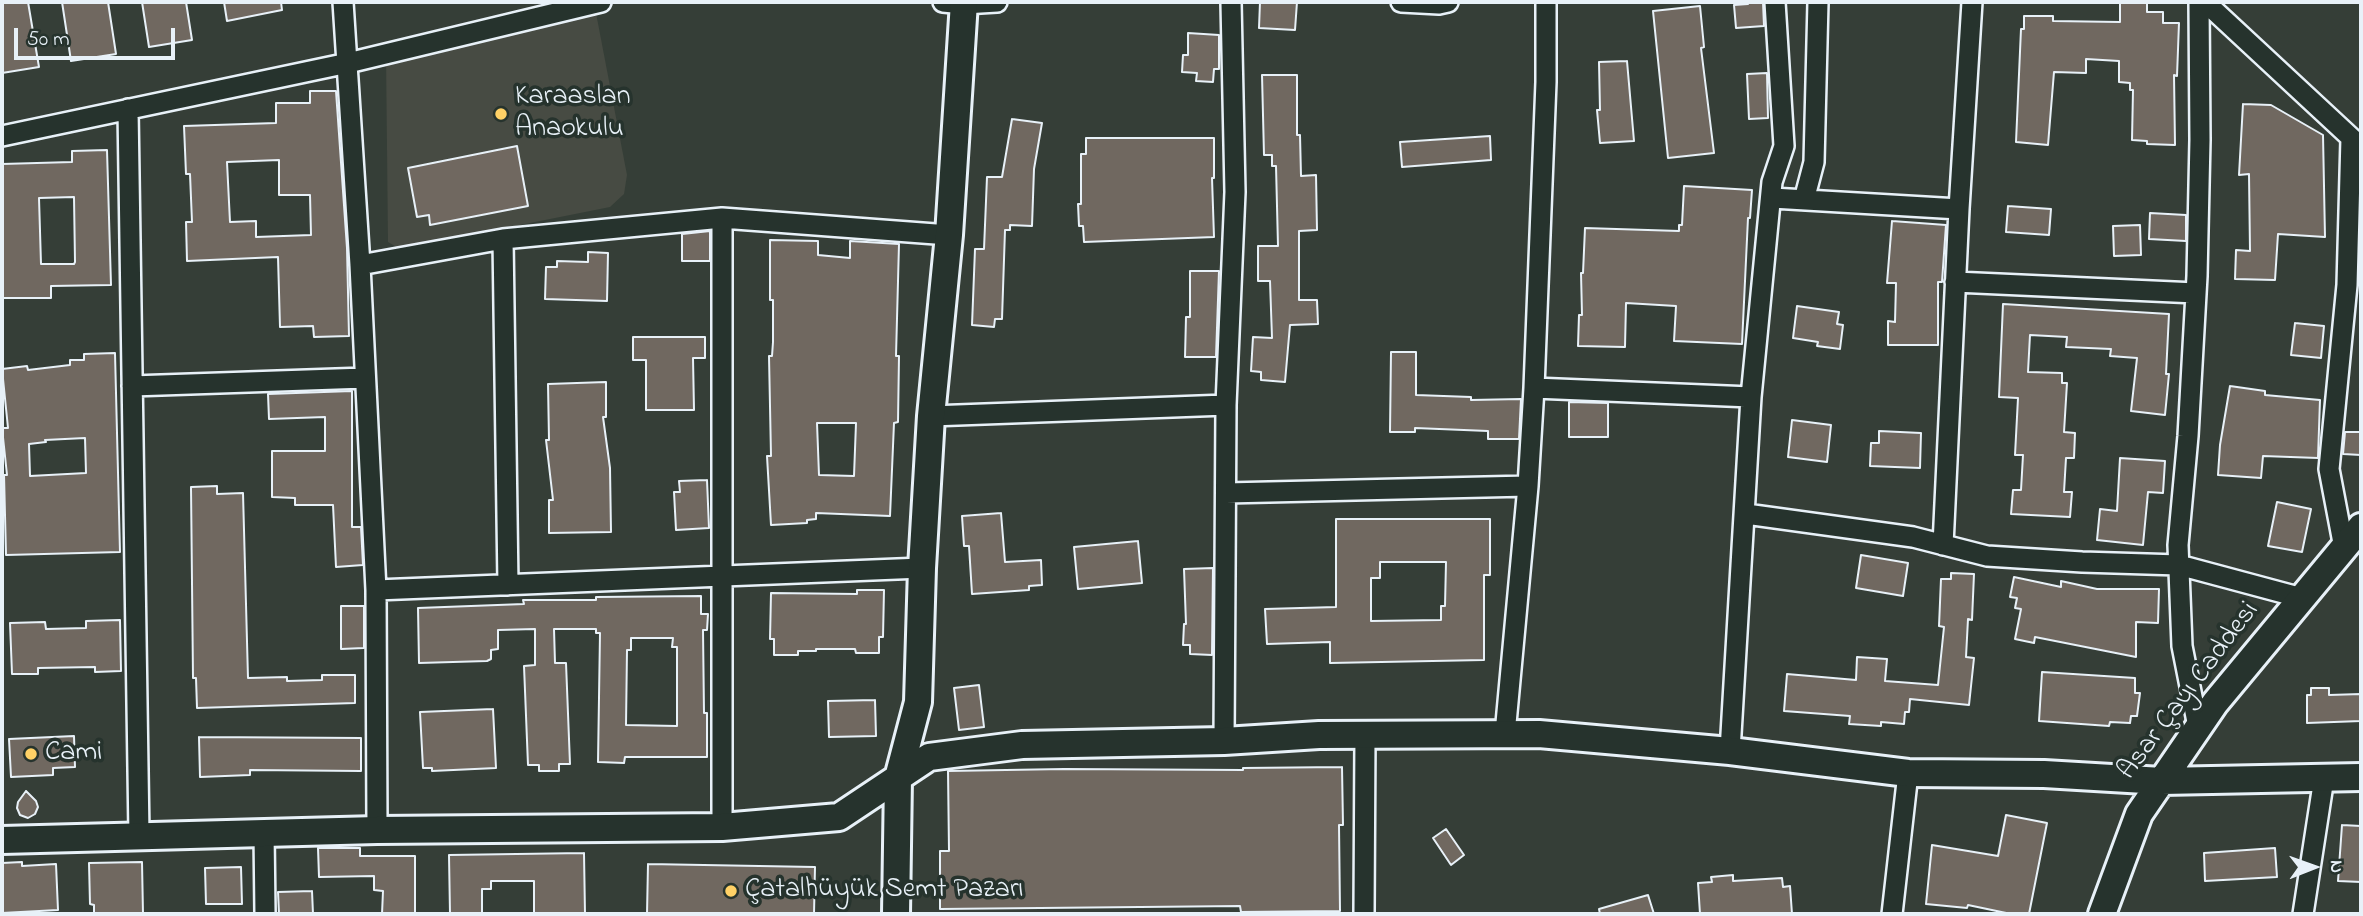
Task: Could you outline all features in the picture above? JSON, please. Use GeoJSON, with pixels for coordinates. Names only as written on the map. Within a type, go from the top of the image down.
{"type":"FeatureCollection","features":[{"type":"Feature","properties":{"kind":"street"},"geometry":{"type":"LineString","coordinates":[[343,2],[360,265],[376,590],[377,830]]}},
{"type":"Feature","properties":{"kind":"street"},"geometry":{"type":"LineString","coordinates":[[2,136],[348,63],[601,2]]}},
{"type":"Feature","properties":{"kind":"street"},"geometry":{"type":"LineString","coordinates":[[896,914],[898,778],[918,702],[922,568],[932,416],[949,234],[957,3],[997,2]]}},
{"type":"Feature","properties":{"kind":"street"},"geometry":{"type":"LineString","coordinates":[[1224,741],[1226,405],[1235,192],[1231,2]]}},
{"type":"Feature","properties":{"kind":"street"},"geometry":{"type":"LineString","coordinates":[[1401,2],[1448,2]]}},
{"type":"Feature","properties":{"kind":"street"},"geometry":{"type":"LineString","coordinates":[[1505,734],[1528,485],[1534,387],[1546,82],[1546,2]]}},
{"type":"Feature","properties":{"kind":"street"},"geometry":{"type":"LineString","coordinates":[[1730,751],[1751,397],[1772,182],[1784,146],[1775,2]]}},
{"type":"Feature","properties":{"kind":"street"},"geometry":{"type":"LineString","coordinates":[[1804,200],[1814,162],[1818,2]]}},
{"type":"Feature","properties":{"kind":"street"},"geometry":{"type":"LineString","coordinates":[[1943,545],[1972,2]]}},
{"type":"Feature","properties":{"kind":"street"},"geometry":{"type":"LineString","coordinates":[[2202,2],[2356,143],[2347,285],[2329,469],[2344,548]]}},
{"type":"Feature","properties":{"kind":"street"},"geometry":{"type":"LineString","coordinates":[[2199,727],[2182,646],[2178,545],[2188,436],[2196,293],[2202,2]]}},
{"type":"Feature","properties":{"kind":"street"},"geometry":{"type":"LineString","coordinates":[[128,109],[139,835]]}},
{"type":"Feature","properties":{"kind":"street"},"geometry":{"type":"LineString","coordinates":[[1772,198],[1959,209]]}},
{"type":"Feature","properties":{"kind":"street"},"geometry":{"type":"LineString","coordinates":[[360,265],[502,239],[722,218],[949,234]]}},
{"type":"Feature","properties":{"kind":"street"},"geometry":{"type":"LineString","coordinates":[[722,218],[722,827]]}},
{"type":"Feature","properties":{"kind":"street"},"geometry":{"type":"LineString","coordinates":[[502,239],[508,585]]}},
{"type":"Feature","properties":{"kind":"street"},"geometry":{"type":"LineString","coordinates":[[1955,282],[2196,293]]}},
{"type":"Feature","properties":{"kind":"street"},"geometry":{"type":"LineString","coordinates":[[132,386],[365,378]]}},
{"type":"Feature","properties":{"kind":"street"},"geometry":{"type":"LineString","coordinates":[[1534,387],[1751,397]]}},
{"type":"Feature","properties":{"kind":"street"},"geometry":{"type":"LineString","coordinates":[[932,416],[1226,405]]}},
{"type":"Feature","properties":{"kind":"street"},"geometry":{"type":"LineString","coordinates":[[1226,493],[1528,485]]}},
{"type":"Feature","properties":{"kind":"street"},"geometry":{"type":"LineString","coordinates":[[1746,514],[1913,537],[1987,556],[2179,565],[2302,598]]}},
{"type":"Feature","properties":{"kind":"street","name":"Asar Çayı Caddesi"},"geometry":{"type":"LineString","coordinates":[[2102,914],[2139,814],[2215,703],[2361,527]]}},
{"type":"Feature","properties":{"kind":"street"},"geometry":{"type":"LineString","coordinates":[[376,590],[922,568]]}},
{"type":"Feature","properties":{"kind":"street"},"geometry":{"type":"LineString","coordinates":[[2,840],[264,832],[722,827],[839,817],[929,757],[1022,746],[1224,741],[1319,735],[1538,734],[1730,751],[1908,773],[2044,774],[2162,781],[2361,777]]}},
{"type":"Feature","properties":{"kind":"street"},"geometry":{"type":"LineString","coordinates":[[1363,914],[1366,735]]}},
{"type":"Feature","properties":{"kind":"street"},"geometry":{"type":"LineString","coordinates":[[1892,914],[1908,773]]}},
{"type":"Feature","properties":{"kind":"street"},"geometry":{"type":"LineString","coordinates":[[2303,914],[2324,778]]}},
{"type":"Feature","properties":{"kind":"street"},"geometry":{"type":"LineString","coordinates":[[264,832],[265,914]]}},
{"type":"Feature","properties":{"kind":"shaded area","name":"Karaaslan Anaokulu"},"geometry":{"type":"Polygon","coordinates":[[[596,13],[627,175],[624,194],[610,207],[400,249],[388,242],[386,53],[596,13]]]}},
{"type":"Feature","properties":{"kind":"building"},"geometry":{"type":"Polygon","coordinates":[[[2,2],[28,2],[39,67],[2,73],[2,2]]]}},
{"type":"Feature","properties":{"kind":"building"},"geometry":{"type":"Polygon","coordinates":[[[62,2],[108,2],[116,54],[71,61],[62,2]]]}},
{"type":"Feature","properties":{"kind":"building"},"geometry":{"type":"Polygon","coordinates":[[[142,2],[186,2],[192,40],[149,47],[142,2]]]}},
{"type":"Feature","properties":{"kind":"building"},"geometry":{"type":"Polygon","coordinates":[[[224,2],[281,2],[282,10],[227,21],[224,2]]]}},
{"type":"Feature","properties":{"kind":"building"},"geometry":{"type":"Polygon","coordinates":[[[1260,2],[1297,2],[1295,30],[1259,28],[1260,2]]]}},
{"type":"Feature","properties":{"kind":"building"},"geometry":{"type":"Polygon","coordinates":[[[1763,2],[1764,26],[1736,28],[1734,5],[1763,2]]]}},
{"type":"Feature","properties":{"kind":"building"},"geometry":{"type":"Polygon","coordinates":[[[2120,2],[2147,2],[2147,12],[2163,12],[2163,23],[2179,23],[2177,76],[2174,75],[2175,145],[2147,144],[2147,141],[2132,140],[2133,90],[2130,90],[2130,83],[2119,82],[2119,61],[2086,59],[2086,73],[2054,72],[2048,145],[2016,142],[2021,29],[2024,29],[2024,16],[2053,16],[2053,21],[2120,22],[2120,2]]]}},
{"type":"Feature","properties":{"kind":"building"},"geometry":{"type":"Polygon","coordinates":[[[1700,6],[1704,47],[1701,48],[1714,153],[1668,158],[1653,11],[1700,6]]]}},
{"type":"Feature","properties":{"kind":"building"},"geometry":{"type":"Polygon","coordinates":[[[1188,33],[1219,35],[1219,69],[1214,69],[1213,82],[1196,81],[1197,73],[1182,72],[1183,55],[1188,55],[1188,33]]]}},
{"type":"Feature","properties":{"kind":"building"},"geometry":{"type":"Polygon","coordinates":[[[1627,61],[1634,141],[1600,143],[1597,110],[1600,110],[1599,62],[1627,61]]]}},
{"type":"Feature","properties":{"kind":"building"},"geometry":{"type":"Polygon","coordinates":[[[1767,73],[1768,118],[1749,119],[1747,74],[1767,73]]]}},
{"type":"Feature","properties":{"kind":"building"},"geometry":{"type":"Polygon","coordinates":[[[1262,75],[1297,75],[1297,135],[1300,135],[1301,176],[1316,175],[1317,230],[1299,231],[1299,300],[1317,300],[1318,324],[1290,325],[1285,382],[1261,380],[1261,372],[1251,371],[1253,337],[1272,338],[1270,281],[1258,281],[1258,246],[1278,246],[1276,166],[1272,166],[1272,155],[1264,155],[1262,75]]]}},
{"type":"Feature","properties":{"kind":"building"},"geometry":{"type":"Polygon","coordinates":[[[310,91],[336,91],[347,248],[349,336],[314,337],[313,326],[280,327],[278,257],[187,261],[186,222],[192,222],[184,126],[276,123],[276,103],[310,103],[310,91]],[[279,160],[227,162],[230,222],[256,221],[256,237],[311,235],[310,195],[279,195],[279,160]]]}},
{"type":"Feature","properties":{"kind":"building"},"geometry":{"type":"Polygon","coordinates":[[[2243,104],[2271,105],[2323,135],[2325,237],[2278,234],[2275,280],[2235,279],[2236,250],[2250,251],[2249,174],[2239,175],[2243,104]]]}},
{"type":"Feature","properties":{"kind":"building"},"geometry":{"type":"Polygon","coordinates":[[[1012,119],[1042,123],[1034,169],[1032,226],[1010,225],[1010,230],[1005,230],[1002,319],[995,319],[994,327],[972,325],[975,249],[984,249],[987,177],[1002,177],[1012,119]]]}},
{"type":"Feature","properties":{"kind":"building"},"geometry":{"type":"Polygon","coordinates":[[[1490,136],[1491,160],[1402,167],[1400,142],[1490,136]]]}},
{"type":"Feature","properties":{"kind":"building"},"geometry":{"type":"Polygon","coordinates":[[[1086,138],[1214,138],[1214,237],[1084,242],[1083,226],[1079,226],[1078,204],[1081,204],[1081,154],[1086,154],[1086,138]]]}},
{"type":"Feature","properties":{"kind":"building"},"geometry":{"type":"Polygon","coordinates":[[[517,146],[528,206],[430,225],[429,215],[417,217],[408,168],[517,146]]]}},
{"type":"Feature","properties":{"kind":"building"},"geometry":{"type":"Polygon","coordinates":[[[107,150],[111,285],[51,286],[51,298],[2,298],[2,164],[72,162],[72,151],[107,150]],[[74,197],[39,198],[41,264],[75,262],[74,197]]]}},
{"type":"Feature","properties":{"kind":"building"},"geometry":{"type":"Polygon","coordinates":[[[1684,186],[1752,190],[1748,218],[1742,344],[1674,341],[1676,306],[1626,303],[1625,347],[1578,346],[1579,315],[1582,315],[1581,273],[1585,228],[1679,231],[1679,225],[1682,225],[1684,186]]]}},
{"type":"Feature","properties":{"kind":"building"},"geometry":{"type":"Polygon","coordinates":[[[2008,206],[2051,209],[2049,235],[2006,232],[2008,206]]]}},
{"type":"Feature","properties":{"kind":"building"},"geometry":{"type":"Polygon","coordinates":[[[2150,213],[2186,215],[2186,241],[2149,239],[2150,213]]]}},
{"type":"Feature","properties":{"kind":"building"},"geometry":{"type":"Polygon","coordinates":[[[1892,221],[1946,225],[1942,282],[1938,282],[1938,345],[1888,345],[1888,321],[1895,322],[1896,283],[1887,283],[1892,221]]]}},
{"type":"Feature","properties":{"kind":"building"},"geometry":{"type":"Polygon","coordinates":[[[2140,225],[2141,255],[2114,256],[2113,226],[2140,225]]]}},
{"type":"Feature","properties":{"kind":"building"},"geometry":{"type":"Polygon","coordinates":[[[710,231],[710,261],[682,261],[682,234],[710,231]]]}},
{"type":"Feature","properties":{"kind":"building"},"geometry":{"type":"Polygon","coordinates":[[[770,240],[818,241],[818,255],[850,258],[850,241],[899,244],[896,356],[899,356],[898,422],[894,423],[890,516],[816,513],[816,519],[807,520],[807,523],[771,525],[767,456],[771,456],[769,356],[772,356],[773,342],[773,300],[770,300],[770,240]],[[817,423],[819,475],[854,476],[856,423],[817,423]]]}},
{"type":"Feature","properties":{"kind":"building"},"geometry":{"type":"Polygon","coordinates":[[[588,252],[608,253],[607,301],[545,299],[546,267],[557,267],[557,261],[588,262],[588,252]]]}},
{"type":"Feature","properties":{"kind":"building"},"geometry":{"type":"Polygon","coordinates":[[[1190,271],[1219,271],[1216,357],[1185,357],[1186,317],[1190,317],[1190,271]]]}},
{"type":"Feature","properties":{"kind":"building"},"geometry":{"type":"Polygon","coordinates":[[[2003,304],[2169,314],[2166,374],[2169,374],[2165,415],[2131,411],[2137,358],[2110,356],[2111,349],[2066,347],[2067,337],[2030,335],[2028,372],[2062,373],[2062,383],[2067,383],[2064,432],[2075,433],[2074,458],[2066,458],[2064,492],[2072,492],[2070,517],[2011,514],[2013,490],[2021,490],[2023,455],[2015,455],[2018,398],[1999,397],[2003,304]]]}},
{"type":"Feature","properties":{"kind":"building"},"geometry":{"type":"Polygon","coordinates":[[[1797,306],[1839,312],[1837,324],[1843,325],[1840,349],[1817,346],[1818,342],[1793,338],[1797,306]]]}},
{"type":"Feature","properties":{"kind":"building"},"geometry":{"type":"Polygon","coordinates":[[[2295,323],[2324,326],[2321,358],[2291,355],[2295,323]]]}},
{"type":"Feature","properties":{"kind":"building"},"geometry":{"type":"Polygon","coordinates":[[[633,337],[705,337],[705,358],[693,358],[694,410],[646,410],[646,360],[633,360],[633,337]]]}},
{"type":"Feature","properties":{"kind":"building"},"geometry":{"type":"Polygon","coordinates":[[[1391,352],[1416,352],[1416,395],[1471,397],[1471,400],[1521,399],[1519,439],[1488,439],[1488,431],[1415,428],[1415,432],[1390,432],[1391,352]]]}},
{"type":"Feature","properties":{"kind":"building"},"geometry":{"type":"Polygon","coordinates":[[[115,353],[120,552],[6,555],[4,475],[7,475],[2,428],[8,428],[2,369],[27,366],[28,370],[70,365],[70,360],[84,360],[84,354],[115,353]],[[85,438],[45,440],[46,442],[29,444],[30,476],[86,473],[85,438]]]}},
{"type":"Feature","properties":{"kind":"building"},"geometry":{"type":"Polygon","coordinates":[[[606,382],[606,417],[603,417],[610,468],[611,532],[549,533],[549,500],[553,500],[546,440],[549,440],[548,384],[606,382]]]}},
{"type":"Feature","properties":{"kind":"building"},"geometry":{"type":"Polygon","coordinates":[[[2230,386],[2265,391],[2265,395],[2320,400],[2318,458],[2263,456],[2261,478],[2218,475],[2230,386]]]}},
{"type":"Feature","properties":{"kind":"building"},"geometry":{"type":"Polygon","coordinates":[[[352,391],[352,527],[361,527],[363,565],[336,567],[333,505],[295,505],[295,498],[272,497],[272,451],[325,451],[325,417],[269,419],[268,394],[352,391]]]}},
{"type":"Feature","properties":{"kind":"building"},"geometry":{"type":"Polygon","coordinates":[[[1569,402],[1608,403],[1608,437],[1569,437],[1569,402]]]}},
{"type":"Feature","properties":{"kind":"building"},"geometry":{"type":"Polygon","coordinates":[[[1792,420],[1831,425],[1827,462],[1788,457],[1792,420]]]}},
{"type":"Feature","properties":{"kind":"building"},"geometry":{"type":"Polygon","coordinates":[[[1879,431],[1921,433],[1920,468],[1870,466],[1871,443],[1879,443],[1879,431]]]}},
{"type":"Feature","properties":{"kind":"building"},"geometry":{"type":"Polygon","coordinates":[[[2345,432],[2361,432],[2361,455],[2343,454],[2345,432]]]}},
{"type":"Feature","properties":{"kind":"building"},"geometry":{"type":"Polygon","coordinates":[[[2120,458],[2165,461],[2163,493],[2148,492],[2143,545],[2097,540],[2100,509],[2117,511],[2120,458]]]}},
{"type":"Feature","properties":{"kind":"building"},"geometry":{"type":"Polygon","coordinates":[[[707,480],[709,528],[676,530],[674,492],[680,492],[679,481],[707,480]]]}},
{"type":"Feature","properties":{"kind":"building"},"geometry":{"type":"Polygon","coordinates":[[[217,486],[217,494],[243,493],[248,678],[287,677],[287,681],[322,680],[322,675],[355,675],[355,703],[197,708],[196,678],[193,678],[191,487],[217,486]]]}},
{"type":"Feature","properties":{"kind":"building"},"geometry":{"type":"Polygon","coordinates":[[[2277,502],[2311,509],[2302,552],[2268,546],[2277,502]]]}},
{"type":"Feature","properties":{"kind":"building"},"geometry":{"type":"Polygon","coordinates":[[[1001,513],[1005,562],[1041,560],[1042,585],[1029,586],[1029,590],[972,594],[969,546],[964,546],[962,516],[1001,513]]]}},
{"type":"Feature","properties":{"kind":"building"},"geometry":{"type":"Polygon","coordinates":[[[1336,519],[1490,519],[1490,575],[1484,575],[1484,660],[1330,663],[1330,642],[1267,644],[1265,609],[1336,607],[1336,519]],[[1380,562],[1380,578],[1371,578],[1371,621],[1441,620],[1441,606],[1445,606],[1446,562],[1380,562]]]}},
{"type":"Feature","properties":{"kind":"building"},"geometry":{"type":"Polygon","coordinates":[[[1138,541],[1142,583],[1078,589],[1074,547],[1138,541]]]}},
{"type":"Feature","properties":{"kind":"building"},"geometry":{"type":"Polygon","coordinates":[[[1861,555],[1908,563],[1903,596],[1856,588],[1861,555]]]}},
{"type":"Feature","properties":{"kind":"building"},"geometry":{"type":"Polygon","coordinates":[[[1213,568],[1212,655],[1190,654],[1190,645],[1183,645],[1186,624],[1184,569],[1213,568]]]}},
{"type":"Feature","properties":{"kind":"building"},"geometry":{"type":"Polygon","coordinates":[[[1951,573],[1974,574],[1972,620],[1968,619],[1966,657],[1974,658],[1969,705],[1910,699],[1904,724],[1881,722],[1881,726],[1849,724],[1850,716],[1784,711],[1787,674],[1856,680],[1857,657],[1887,659],[1885,681],[1938,685],[1944,627],[1939,626],[1941,579],[1951,579],[1951,573]]]}},
{"type":"Feature","properties":{"kind":"building"},"geometry":{"type":"Polygon","coordinates":[[[2014,577],[2061,587],[2061,581],[2097,589],[2159,589],[2158,623],[2136,622],[2136,657],[2035,637],[2034,643],[2015,639],[2021,609],[2015,608],[2017,598],[2010,597],[2014,577]]]}},
{"type":"Feature","properties":{"kind":"building"},"geometry":{"type":"Polygon","coordinates":[[[857,590],[884,590],[883,637],[879,637],[879,653],[856,653],[855,649],[816,649],[798,651],[798,655],[774,655],[774,639],[770,639],[771,593],[857,594],[857,590]]]}},
{"type":"Feature","properties":{"kind":"building"},"geometry":{"type":"Polygon","coordinates":[[[701,596],[701,614],[708,614],[707,630],[703,630],[707,757],[625,757],[624,763],[598,762],[600,633],[596,633],[596,629],[554,629],[555,663],[566,663],[570,764],[559,764],[559,771],[539,771],[539,765],[528,765],[524,666],[535,665],[535,629],[498,630],[498,649],[491,650],[491,659],[487,661],[419,663],[418,608],[524,604],[523,600],[596,600],[596,597],[701,596]],[[631,638],[631,650],[627,650],[626,725],[677,726],[677,647],[672,647],[673,638],[631,638]]]}},
{"type":"Feature","properties":{"kind":"building"},"geometry":{"type":"Polygon","coordinates":[[[341,606],[364,606],[364,648],[341,649],[341,606]]]}},
{"type":"Feature","properties":{"kind":"building"},"geometry":{"type":"Polygon","coordinates":[[[120,620],[121,671],[95,672],[95,667],[38,668],[38,674],[12,674],[10,623],[45,622],[46,629],[86,628],[86,621],[120,620]]]}},
{"type":"Feature","properties":{"kind":"building"},"geometry":{"type":"Polygon","coordinates":[[[2042,672],[2135,678],[2135,693],[2140,693],[2137,716],[2131,716],[2130,723],[2110,722],[2109,726],[2039,721],[2042,672]]]}},
{"type":"Feature","properties":{"kind":"building"},"geometry":{"type":"Polygon","coordinates":[[[979,685],[984,727],[959,730],[954,688],[979,685]]]}},
{"type":"Feature","properties":{"kind":"building"},"geometry":{"type":"Polygon","coordinates":[[[2311,688],[2329,688],[2329,695],[2361,694],[2361,721],[2307,723],[2307,695],[2311,695],[2311,688]]]}},
{"type":"Feature","properties":{"kind":"building"},"geometry":{"type":"Polygon","coordinates":[[[875,700],[876,736],[829,737],[828,701],[875,700]]]}},
{"type":"Feature","properties":{"kind":"building"},"geometry":{"type":"Polygon","coordinates":[[[493,709],[496,768],[432,771],[432,768],[423,768],[420,712],[493,709]]]}},
{"type":"Feature","properties":{"kind":"building","name":"Cami"},"geometry":{"type":"Polygon","coordinates":[[[74,736],[75,767],[53,768],[53,775],[11,777],[9,739],[74,736]]]}},
{"type":"Feature","properties":{"kind":"building"},"geometry":{"type":"Polygon","coordinates":[[[199,737],[361,738],[361,771],[250,770],[250,775],[200,777],[199,737]]]}},
{"type":"Feature","properties":{"kind":"building"},"geometry":{"type":"Polygon","coordinates":[[[1342,767],[1343,825],[1339,825],[1340,911],[1241,912],[1240,906],[940,909],[940,851],[949,851],[948,771],[1342,767]]]}},
{"type":"Feature","properties":{"kind":"building"},"geometry":{"type":"Polygon","coordinates":[[[26,791],[38,807],[35,814],[28,818],[20,815],[17,808],[26,791]]]}},
{"type":"Feature","properties":{"kind":"building"},"geometry":{"type":"Polygon","coordinates":[[[2006,815],[2047,823],[2029,914],[2011,914],[1968,905],[1967,908],[1926,904],[1932,845],[1998,856],[2006,815]]]}},
{"type":"Feature","properties":{"kind":"building"},"geometry":{"type":"Polygon","coordinates":[[[2342,825],[2361,826],[2361,882],[2338,881],[2342,825]]]}},
{"type":"Feature","properties":{"kind":"building"},"geometry":{"type":"Polygon","coordinates":[[[1446,829],[1464,855],[1451,865],[1433,838],[1446,829]]]}},
{"type":"Feature","properties":{"kind":"building"},"geometry":{"type":"Polygon","coordinates":[[[318,848],[360,848],[360,856],[415,856],[415,914],[382,914],[383,891],[374,890],[374,876],[319,877],[318,848]]]}},
{"type":"Feature","properties":{"kind":"building"},"geometry":{"type":"Polygon","coordinates":[[[2275,848],[2277,877],[2205,881],[2204,853],[2275,848]]]}},
{"type":"Feature","properties":{"kind":"building"},"geometry":{"type":"Polygon","coordinates":[[[584,853],[585,914],[534,914],[534,881],[491,881],[491,889],[482,889],[482,914],[450,914],[449,855],[584,853]]]}},
{"type":"Feature","properties":{"kind":"building"},"geometry":{"type":"Polygon","coordinates":[[[22,862],[22,866],[56,864],[58,910],[2,913],[2,863],[22,862]]]}},
{"type":"Feature","properties":{"kind":"building"},"geometry":{"type":"Polygon","coordinates":[[[142,862],[143,914],[94,914],[94,905],[90,904],[89,863],[142,862]]]}},
{"type":"Feature","properties":{"kind":"building","name":"Çatalhüyük Semt Pazarı"},"geometry":{"type":"Polygon","coordinates":[[[648,864],[815,867],[814,914],[647,914],[648,864]]]}},
{"type":"Feature","properties":{"kind":"building"},"geometry":{"type":"Polygon","coordinates":[[[241,867],[242,904],[206,904],[205,868],[241,867]]]}},
{"type":"Feature","properties":{"kind":"building"},"geometry":{"type":"Polygon","coordinates":[[[1733,875],[1733,881],[1782,878],[1783,887],[1790,886],[1792,914],[1700,914],[1698,883],[1712,882],[1711,877],[1733,875]]]}},
{"type":"Feature","properties":{"kind":"building"},"geometry":{"type":"Polygon","coordinates":[[[312,891],[313,914],[279,914],[278,892],[312,891]]]}},
{"type":"Feature","properties":{"kind":"building"},"geometry":{"type":"Polygon","coordinates":[[[1648,895],[1654,914],[1600,914],[1599,909],[1648,895]]]}},
{"type":"Feature","properties":{"kind":"place","name":"Karaaslan Anaokulu"},"geometry":{"type":"Point","coordinates":[501,114]}},
{"type":"Feature","properties":{"kind":"place","name":"Cami"},"geometry":{"type":"Point","coordinates":[31,754]}},
{"type":"Feature","properties":{"kind":"place","name":"Çatalhüyük Semt Pazarı"},"geometry":{"type":"Point","coordinates":[731,891]}}]}
